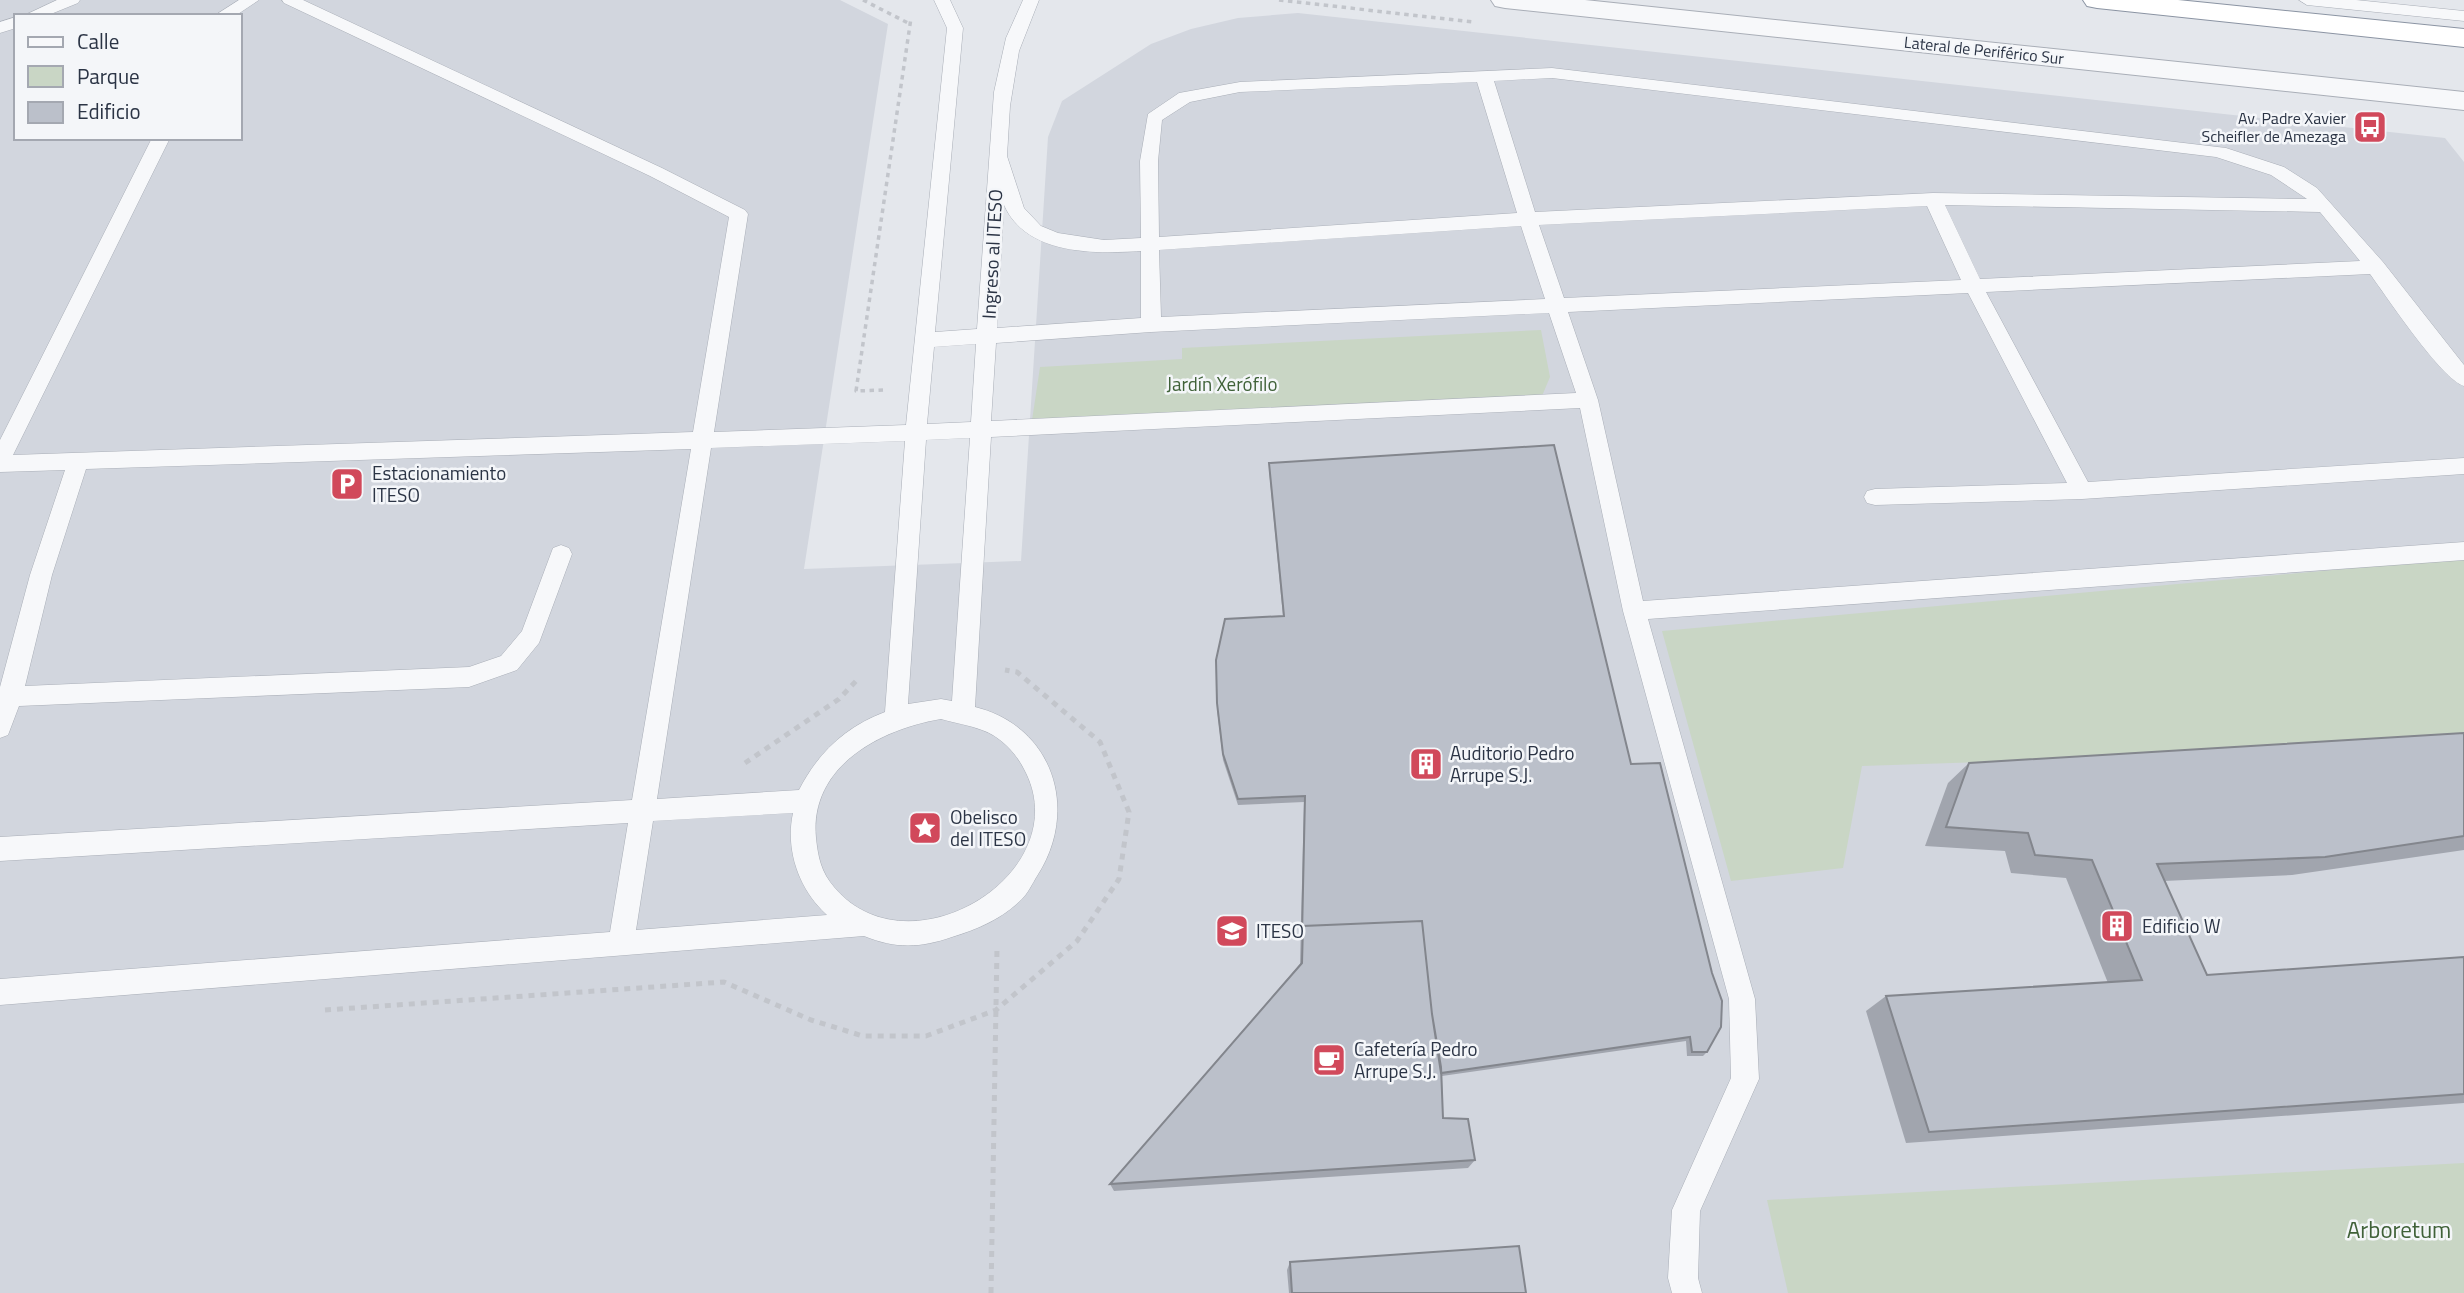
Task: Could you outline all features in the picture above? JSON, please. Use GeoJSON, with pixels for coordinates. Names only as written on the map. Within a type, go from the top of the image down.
{"type":"FeatureCollection","features":[{"type":"Feature","properties":{"kind":"highway"},"geometry":{"type":"LineString","coordinates":[[2097,0],[2464,38]]}},
{"type":"Feature","properties":{"kind":"street","name":"Lateral de Periférico Sur"},"geometry":{"type":"LineString","coordinates":[[1505,0],[2463,103]]}},
{"type":"Feature","properties":{"kind":"lane"},"geometry":{"type":"LineString","coordinates":[[36,14],[72,0]]}},
{"type":"Feature","properties":{"kind":"lane"},"geometry":{"type":"LineString","coordinates":[[219,10],[251,0]]}},
{"type":"Feature","properties":{"kind":"lane"},"geometry":{"type":"LineString","coordinates":[[290,0],[644,166],[739,214],[621,943]]}},
{"type":"Feature","properties":{"kind":"lane"},"geometry":{"type":"LineString","coordinates":[[896,716],[916,433],[955,28],[942,0]]}},
{"type":"Feature","properties":{"kind":"lane","name":"Ingreso al ITESO"},"geometry":{"type":"LineString","coordinates":[[963,711],[997,153],[1006,62],[1021,18],[1031,0]]}},
{"type":"Feature","properties":{"kind":"lane"},"geometry":{"type":"LineString","coordinates":[[2307,0],[2464,16]]}},
{"type":"Feature","properties":{"kind":"lane"},"geometry":{"type":"LineString","coordinates":[[1151,325],[1150,161],[1154,118],[1185,97],[1240,87],[1552,73],[2216,151],[2255,162],[2297,182],[2325,206],[2376,267],[2444,357],[2464,378]]}},
{"type":"Feature","properties":{"kind":"lane"},"geometry":{"type":"LineString","coordinates":[[1484,77],[1588,400],[1634,611],[1742,999],[1745,1079],[1686,1210],[1683,1278],[1687,1293]]}},
{"type":"Feature","properties":{"kind":"lane"},"geometry":{"type":"LineString","coordinates":[[160,140],[0,463],[916,433],[1588,400]]}},
{"type":"Feature","properties":{"kind":"lane"},"geometry":{"type":"LineString","coordinates":[[997,153],[1018,216],[1034,230],[1060,239],[1104,247],[1529,219],[1933,199],[2325,206]]}},
{"type":"Feature","properties":{"kind":"lane"},"geometry":{"type":"LineString","coordinates":[[1933,199],[1973,285],[2081,491]]}},
{"type":"Feature","properties":{"kind":"lane"},"geometry":{"type":"LineString","coordinates":[[925,340],[1151,325],[1558,304],[2376,267]]}},
{"type":"Feature","properties":{"kind":"lane"},"geometry":{"type":"LineString","coordinates":[[0,728],[6,697],[41,575],[78,462]]}},
{"type":"Feature","properties":{"kind":"lane"},"geometry":{"type":"LineString","coordinates":[[1875,497],[2081,491],[2464,466]]}},
{"type":"Feature","properties":{"kind":"lane"},"geometry":{"type":"LineString","coordinates":[[1634,611],[2464,551]]}},
{"type":"Feature","properties":{"kind":"lane"},"geometry":{"type":"LineString","coordinates":[[6,697],[469,677],[509,663],[531,636],[561,554]]}},
{"type":"Feature","properties":{"kind":"lane"},"geometry":{"type":"LineString","coordinates":[[0,992],[861,925],[906,935],[954,928],[998,905],[1030,871],[1047,830],[1047,788],[1031,752],[1001,725],[963,711],[918,710],[867,729],[841,748],[821,772],[807,801],[801,837],[809,873],[830,903],[861,925]]}},
{"type":"Feature","properties":{"kind":"lane"},"geometry":{"type":"LineString","coordinates":[[0,849],[807,801]]}},
{"type":"Feature","properties":{"kind":"path"},"geometry":{"type":"LineString","coordinates":[[863,0],[910,24]]}},
{"type":"Feature","properties":{"kind":"path"},"geometry":{"type":"LineString","coordinates":[[856,391],[912,12]]}},
{"type":"Feature","properties":{"kind":"path"},"geometry":{"type":"LineString","coordinates":[[743,765],[839,699],[864,672]]}},
{"type":"Feature","properties":{"kind":"path"},"geometry":{"type":"LineString","coordinates":[[991,1293],[998,905]]}},
{"type":"Feature","properties":{"kind":"path"},"geometry":{"type":"LineString","coordinates":[[311,1011],[724,982]]}},
{"type":"Feature","properties":{"kind":"shaded area","name":"ITESO"},"geometry":{"type":"Polygon","coordinates":[[[0,0],[840,0],[888,24],[804,569],[1021,561],[1048,137],[1062,101],[1151,44],[1191,29],[1238,18],[1298,13],[2445,138],[2464,162],[2464,1293],[0,1293],[0,0]]]}},
{"type":"Feature","properties":{"kind":"green space","name":"Jardín Xerófilo"},"geometry":{"type":"Polygon","coordinates":[[[1541,330],[1550,377],[1542,396],[1031,427],[1040,367],[1182,359],[1182,348],[1541,330]]]}},
{"type":"Feature","properties":{"kind":"green space"},"geometry":{"type":"Polygon","coordinates":[[[2464,558],[2464,746],[1862,766],[1843,868],[1731,881],[1662,631],[2464,558]]]}},
{"type":"Feature","properties":{"kind":"green space","name":"Arboretum"},"geometry":{"type":"Polygon","coordinates":[[[2464,1163],[2464,1293],[1788,1293],[1767,1200],[2464,1163]]]}},
{"type":"Feature","properties":{"kind":"building","name":"Auditorio Pedro Arrupe S.J."},"geometry":{"type":"Polygon","coordinates":[[[1554,445],[1631,764],[1660,763],[1712,973],[1722,1001],[1721,1027],[1707,1052],[1692,1052],[1690,1037],[1441,1073],[1422,921],[1303,926],[1302,935],[1305,796],[1238,799],[1223,754],[1217,703],[1216,660],[1225,619],[1284,616],[1269,463],[1554,445]]]}},
{"type":"Feature","properties":{"kind":"building","name":"Edificio W"},"geometry":{"type":"Polygon","coordinates":[[[2464,733],[2464,836],[2325,857],[2157,864],[2207,975],[2464,957],[2464,1094],[1929,1132],[1886,996],[2142,980],[2092,860],[2035,855],[2028,833],[1946,827],[1969,763],[2464,733]]]}},
{"type":"Feature","properties":{"kind":"building","name":"Cafetería Pedro Arrupe S.J."},"geometry":{"type":"Polygon","coordinates":[[[1422,921],[1441,1067],[1443,1118],[1468,1119],[1475,1160],[1110,1184],[1302,963],[1303,926],[1422,921]]]}},
{"type":"Feature","properties":{"kind":"building"},"geometry":{"type":"Polygon","coordinates":[[[1519,1246],[1526,1293],[1292,1293],[1290,1262],[1519,1246]]]}},
{"type":"Feature","properties":{"kind":"place","name":"Av. Padre Xavier Scheifler de Amezaga"},"geometry":{"type":"Point","coordinates":[2370,127]}},
{"type":"Feature","properties":{"kind":"place","name":"Estacionamiento ITESO"},"geometry":{"type":"Point","coordinates":[347,484]}},
{"type":"Feature","properties":{"kind":"place","name":"Auditorio Pedro Arrupe S.J."},"geometry":{"type":"Point","coordinates":[1426,764]}},
{"type":"Feature","properties":{"kind":"place","name":"Obelisco del ITESO"},"geometry":{"type":"Point","coordinates":[925,828]}},
{"type":"Feature","properties":{"kind":"place","name":"Edificio W"},"geometry":{"type":"Point","coordinates":[2117,926]}},
{"type":"Feature","properties":{"kind":"place","name":"ITESO"},"geometry":{"type":"Point","coordinates":[1232,931]}},
{"type":"Feature","properties":{"kind":"place","name":"Cafetería Pedro Arrupe S.J."},"geometry":{"type":"Point","coordinates":[1329,1060]}}]}
